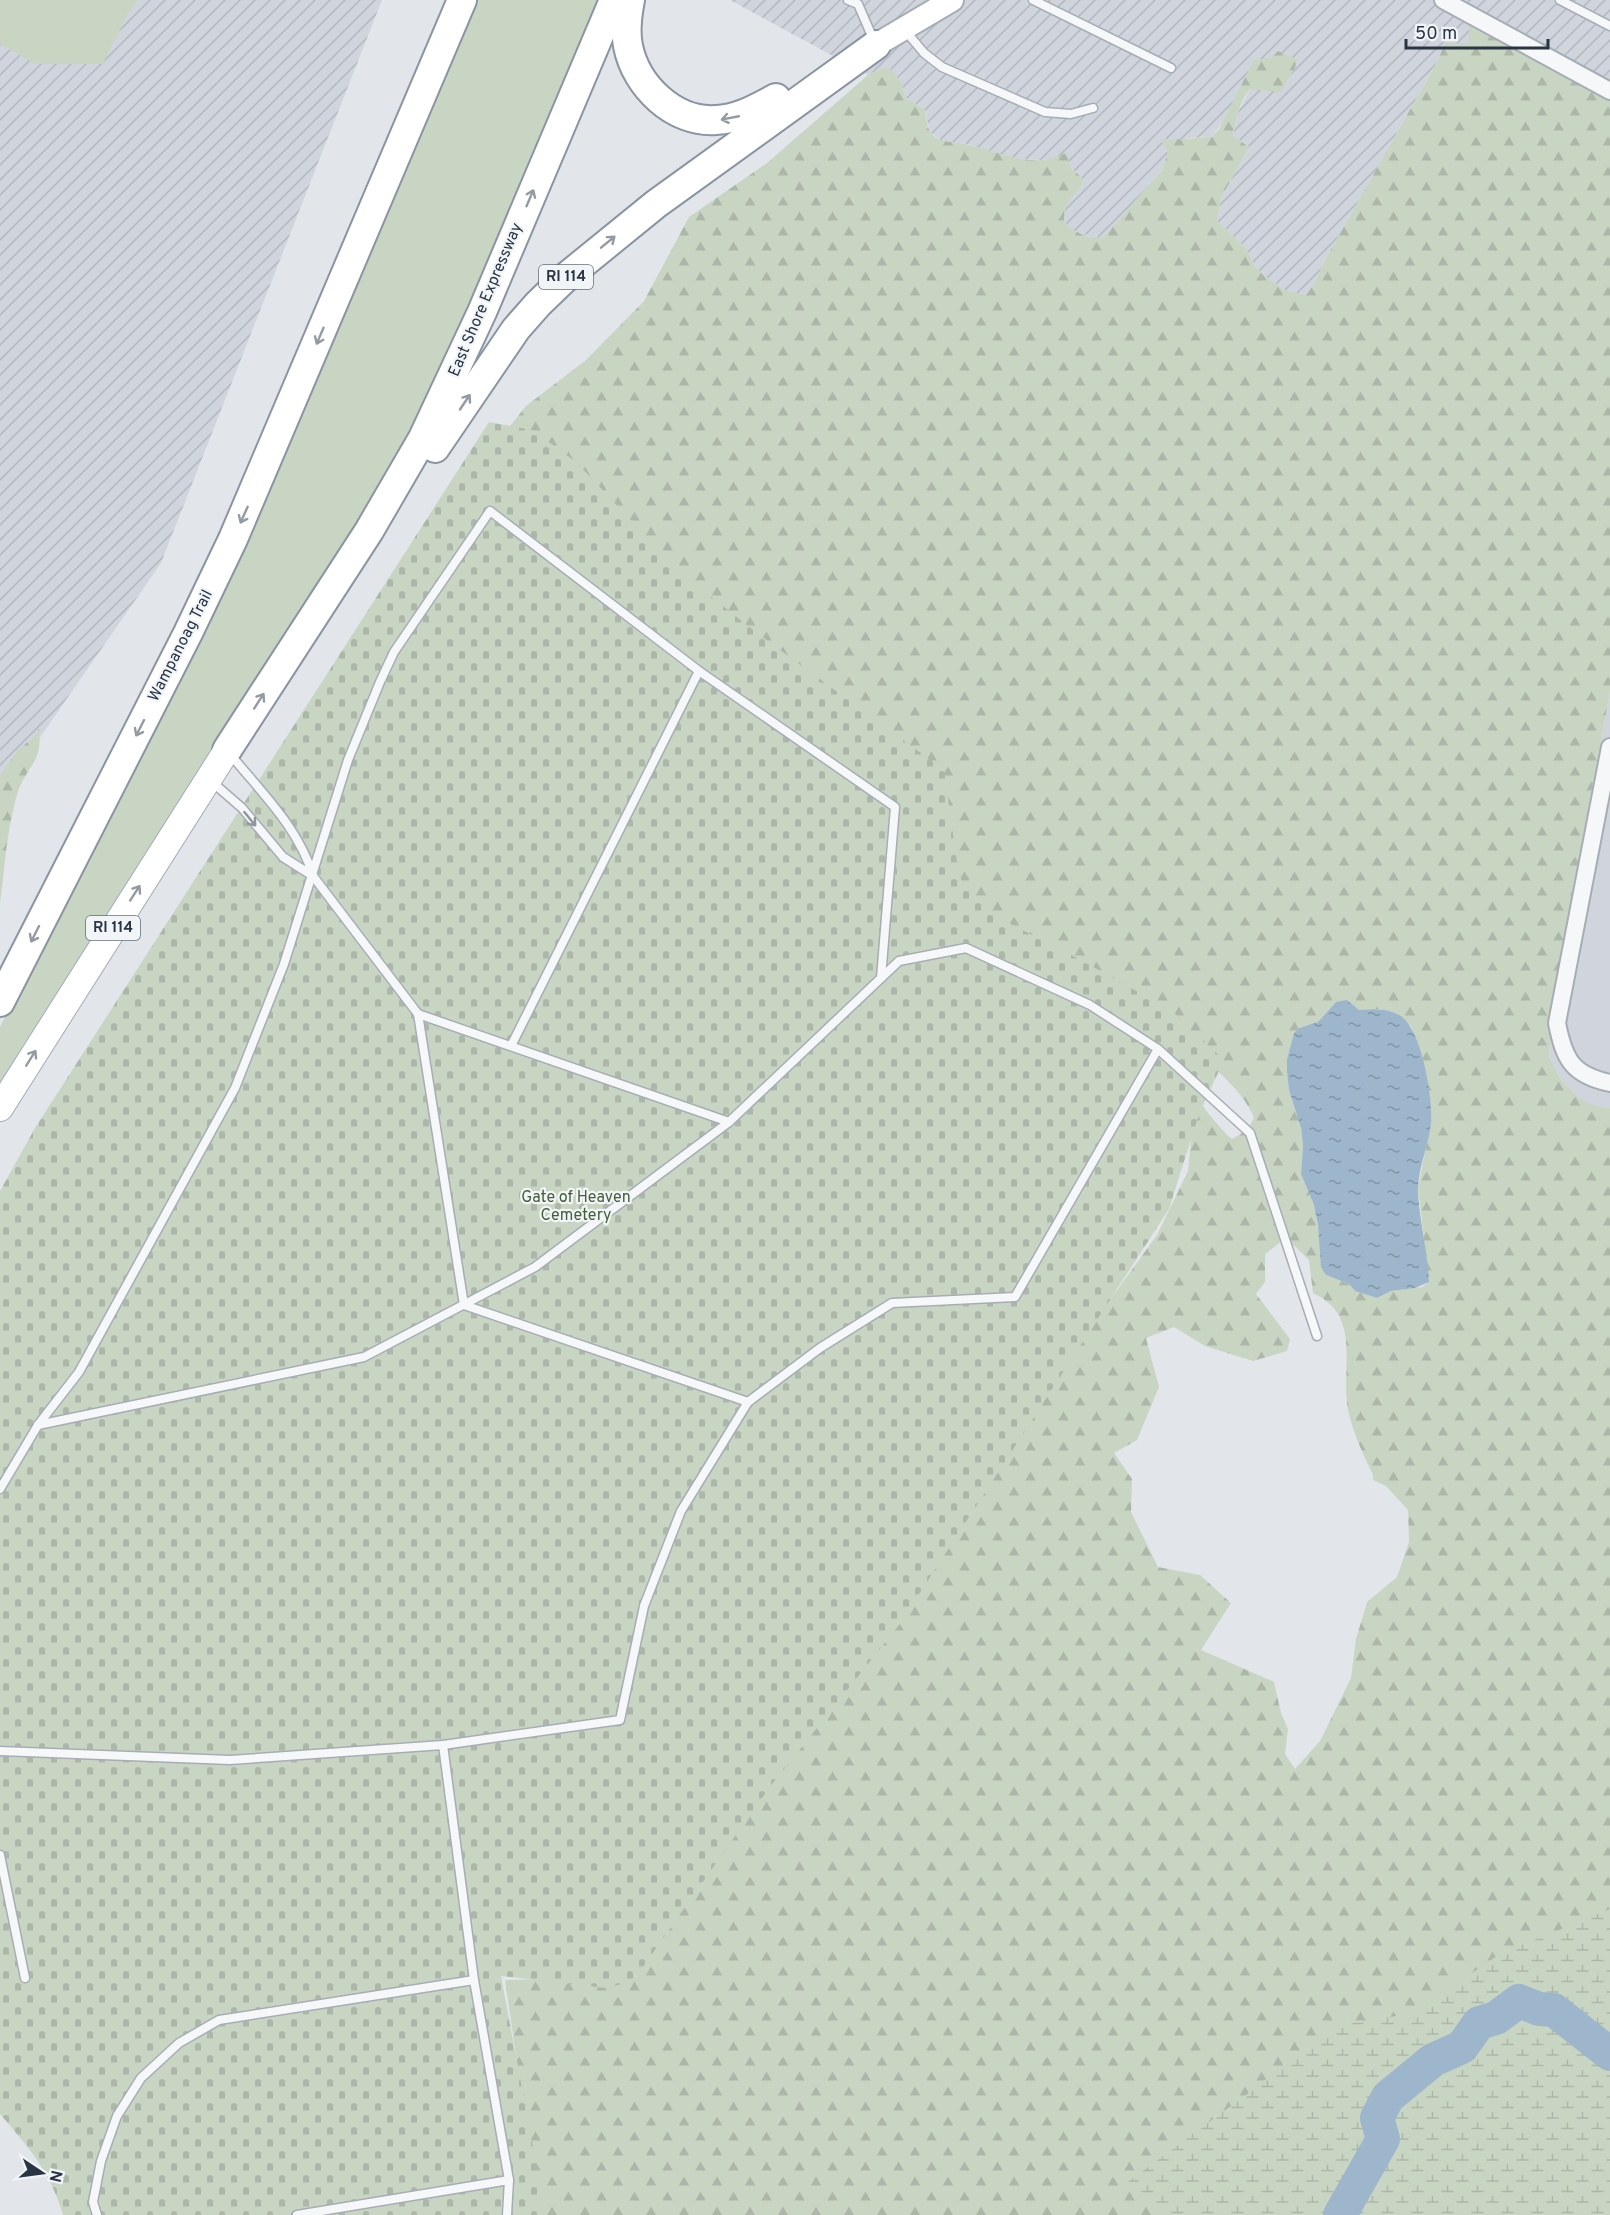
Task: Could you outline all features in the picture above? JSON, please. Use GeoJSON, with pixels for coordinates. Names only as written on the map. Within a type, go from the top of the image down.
{"type":"FeatureCollection","features":[{"type":"Feature","properties":{"kind":"highway"},"geometry":{"type":"LineString","coordinates":[[342,282],[381,150],[442,0]]}},
{"type":"Feature","properties":{"kind":"highway"},"geometry":{"type":"LineString","coordinates":[[342,282],[462,0]]}},
{"type":"Feature","properties":{"kind":"highway","name":"East Shore Expressway"},"geometry":{"type":"LineString","coordinates":[[333,586],[394,489],[449,386],[614,0]]}},
{"type":"Feature","properties":{"kind":"highway"},"geometry":{"type":"LineString","coordinates":[[630,0],[627,25],[628,44],[632,60],[640,76],[662,102],[676,111],[700,119],[717,120],[742,116],[876,45]]}},
{"type":"Feature","properties":{"kind":"highway","name":"RI 114"},"geometry":{"type":"LineString","coordinates":[[227,750],[333,586],[413,479],[506,343],[538,304],[578,267],[656,204],[876,45]]}},
{"type":"Feature","properties":{"kind":"highway","name":"Wampanoag Trail"},"geometry":{"type":"LineString","coordinates":[[0,1002],[218,571],[261,476],[342,282]]}},
{"type":"Feature","properties":{"kind":"main road","name":"RI 114"},"geometry":{"type":"LineString","coordinates":[[876,45],[952,0]]}},
{"type":"Feature","properties":{"kind":"main road","name":"RI 114"},"geometry":{"type":"LineString","coordinates":[[0,1108],[227,750]]}},
{"type":"Feature","properties":{"kind":"street"},"geometry":{"type":"LineString","coordinates":[[1443,0],[1610,91]]}},
{"type":"Feature","properties":{"kind":"street"},"geometry":{"type":"LineString","coordinates":[[1610,747],[1557,1023],[1566,1058],[1582,1073],[1610,1083]]}},
{"type":"Feature","properties":{"kind":"lane"},"geometry":{"type":"LineString","coordinates":[[849,0],[860,2],[876,45]]}},
{"type":"Feature","properties":{"kind":"lane"},"geometry":{"type":"LineString","coordinates":[[1033,0],[1171,68]]}},
{"type":"Feature","properties":{"kind":"lane"},"geometry":{"type":"LineString","coordinates":[[1560,0],[1610,26]]}},
{"type":"Feature","properties":{"kind":"lane"},"geometry":{"type":"LineString","coordinates":[[903,29],[924,53],[942,67],[1046,112],[1071,114],[1093,108]]}},
{"type":"Feature","properties":{"kind":"lane"},"geometry":{"type":"LineString","coordinates":[[0,1489],[38,1425],[79,1372],[235,1088],[284,964],[348,760],[394,652],[490,511],[699,670],[895,807],[881,978]]}},
{"type":"Feature","properties":{"kind":"lane"},"geometry":{"type":"LineString","coordinates":[[511,1046],[699,670]]}},
{"type":"Feature","properties":{"kind":"lane"},"geometry":{"type":"LineString","coordinates":[[227,750],[294,833],[304,851],[313,876],[418,1014],[464,1305]]}},
{"type":"Feature","properties":{"kind":"lane"},"geometry":{"type":"LineString","coordinates":[[208,779],[235,801],[283,857],[313,876]]}},
{"type":"Feature","properties":{"kind":"lane"},"geometry":{"type":"LineString","coordinates":[[38,1425],[364,1357],[536,1267],[729,1122],[899,961],[966,948],[1090,1005],[1158,1049],[1250,1133],[1317,1336]]}},
{"type":"Feature","properties":{"kind":"lane"},"geometry":{"type":"LineString","coordinates":[[418,1014],[729,1122]]}},
{"type":"Feature","properties":{"kind":"lane"},"geometry":{"type":"LineString","coordinates":[[0,1750],[230,1760],[443,1745],[620,1720],[644,1606],[681,1511],[748,1402],[820,1348],[892,1303],[1015,1297],[1158,1049]]}},
{"type":"Feature","properties":{"kind":"lane"},"geometry":{"type":"LineString","coordinates":[[464,1305],[748,1402]]}},
{"type":"Feature","properties":{"kind":"lane"},"geometry":{"type":"LineString","coordinates":[[443,1745],[474,1980],[508,2180],[507,2215]]}},
{"type":"Feature","properties":{"kind":"lane"},"geometry":{"type":"LineString","coordinates":[[0,1855],[25,1978]]}},
{"type":"Feature","properties":{"kind":"lane"},"geometry":{"type":"LineString","coordinates":[[98,2215],[93,2202],[101,2161],[117,2116],[141,2078],[179,2043],[219,2020],[474,1980]]}},
{"type":"Feature","properties":{"kind":"lane"},"geometry":{"type":"LineString","coordinates":[[297,2215],[508,2180]]}},
{"type":"Feature","properties":{"kind":"shaded area"},"geometry":{"type":"Polygon","coordinates":[[[0,0],[382,0],[161,563],[0,795],[0,0]]]}},
{"type":"Feature","properties":{"kind":"shaded area"},"geometry":{"type":"Polygon","coordinates":[[[730,0],[1610,0],[1610,90],[1469,27],[1469,43],[1445,44],[1306,295],[1285,290],[1264,276],[1254,265],[1247,249],[1217,221],[1221,198],[1249,147],[1233,136],[1238,112],[1250,89],[1260,89],[1279,51],[1211,137],[1161,139],[1168,152],[1162,170],[1104,237],[1094,238],[1074,231],[1064,221],[1064,211],[1069,200],[1082,186],[1082,177],[1071,169],[1067,153],[1057,159],[1008,158],[968,144],[942,141],[930,132],[924,109],[905,97],[902,83],[880,69],[868,75],[730,0]]]}},
{"type":"Feature","properties":{"kind":"shaded area"},"geometry":{"type":"Polygon","coordinates":[[[1610,692],[1610,1108],[1594,1105],[1579,1098],[1560,1078],[1549,1056],[1558,970],[1610,692]]]}},
{"type":"Feature","properties":{"kind":"green space"},"geometry":{"type":"Polygon","coordinates":[[[0,0],[138,0],[128,14],[103,64],[35,64],[0,44],[0,0]]]}},
{"type":"Feature","properties":{"kind":"green space"},"geometry":{"type":"Polygon","coordinates":[[[476,0],[600,0],[474,300],[388,475],[0,1082],[0,1027],[73,886],[476,0]]]}},
{"type":"Feature","properties":{"kind":"green space"},"geometry":{"type":"Polygon","coordinates":[[[1473,16],[1610,90],[1610,692],[1558,970],[1549,1056],[1560,1078],[1579,1098],[1594,1105],[1610,1108],[1610,1994],[1231,2215],[535,2215],[537,2200],[505,1980],[637,1977],[635,1886],[738,1813],[1157,1235],[1188,1171],[1195,1099],[1199,1100],[1214,1121],[1232,1139],[1247,1130],[1254,1118],[1240,1095],[1208,1063],[1002,938],[819,691],[507,430],[526,406],[586,360],[644,301],[689,217],[767,163],[868,75],[880,69],[890,68],[902,83],[905,97],[924,109],[930,132],[938,139],[1031,160],[1043,160],[1067,152],[1071,169],[1082,177],[1083,183],[1068,203],[1064,221],[1072,229],[1082,234],[1104,237],[1162,170],[1168,152],[1160,139],[1211,137],[1219,129],[1254,60],[1271,58],[1278,51],[1297,59],[1295,68],[1281,92],[1250,89],[1243,99],[1233,136],[1249,147],[1221,198],[1217,221],[1247,249],[1254,265],[1264,276],[1285,290],[1306,295],[1437,62],[1445,43],[1469,43],[1469,27],[1473,16]],[[1336,1002],[1318,1022],[1299,1028],[1294,1033],[1287,1059],[1289,1090],[1301,1128],[1303,1146],[1301,1174],[1314,1205],[1326,1275],[1349,1284],[1355,1291],[1377,1298],[1391,1291],[1422,1287],[1429,1282],[1418,1188],[1431,1122],[1426,1073],[1411,1026],[1381,1009],[1359,1010],[1336,1002]],[[1286,1238],[1265,1254],[1265,1282],[1256,1294],[1290,1339],[1287,1351],[1253,1361],[1205,1346],[1174,1327],[1146,1338],[1159,1387],[1137,1440],[1114,1453],[1132,1479],[1131,1512],[1158,1567],[1200,1575],[1231,1603],[1201,1650],[1274,1682],[1281,1713],[1288,1729],[1285,1754],[1295,1769],[1320,1741],[1351,1678],[1356,1639],[1367,1602],[1397,1577],[1409,1542],[1408,1510],[1386,1486],[1373,1480],[1353,1427],[1346,1394],[1344,1329],[1329,1303],[1313,1293],[1309,1260],[1286,1238]]]}},
{"type":"Feature","properties":{"kind":"green space","name":"Gate of Heaven Cemetery"},"geometry":{"type":"Polygon","coordinates":[[[489,422],[532,430],[576,462],[680,572],[757,633],[944,770],[959,877],[993,915],[1077,958],[1172,1011],[1224,1060],[1199,1114],[1169,1209],[899,1625],[769,1788],[633,1981],[606,1988],[501,1976],[541,2190],[540,2215],[63,2215],[45,2173],[29,2149],[0,2114],[0,1191],[35,1128],[489,422]]]}},
{"type":"Feature","properties":{"kind":"green space"},"geometry":{"type":"Polygon","coordinates":[[[39,728],[38,752],[16,797],[7,845],[0,904],[0,776],[17,751],[36,735],[39,728]]]}},
{"type":"Feature","properties":{"kind":"green space"},"geometry":{"type":"Polygon","coordinates":[[[1610,1909],[1610,2215],[1163,2215],[1125,2184],[1250,2092],[1331,2027],[1414,2013],[1500,1954],[1610,1909]]]}},
{"type":"Feature","properties":{"kind":"water"},"geometry":{"type":"Polygon","coordinates":[[[1347,1000],[1359,1010],[1389,1011],[1399,1015],[1407,1022],[1420,1048],[1430,1098],[1431,1123],[1418,1190],[1429,1282],[1415,1288],[1391,1291],[1377,1298],[1355,1291],[1349,1284],[1326,1275],[1321,1267],[1314,1205],[1301,1174],[1303,1146],[1301,1128],[1289,1090],[1287,1072],[1287,1059],[1294,1033],[1299,1028],[1318,1022],[1336,1002],[1347,1000]]]}},
{"type":"Feature","properties":{"kind":"waterway"},"geometry":{"type":"LineString","coordinates":[[1340,2215],[1383,2139],[1377,2118],[1388,2097],[1433,2060],[1462,2047],[1479,2023],[1496,2018],[1519,2001],[1539,2009],[1554,2010],[1610,2054]]}}]}
